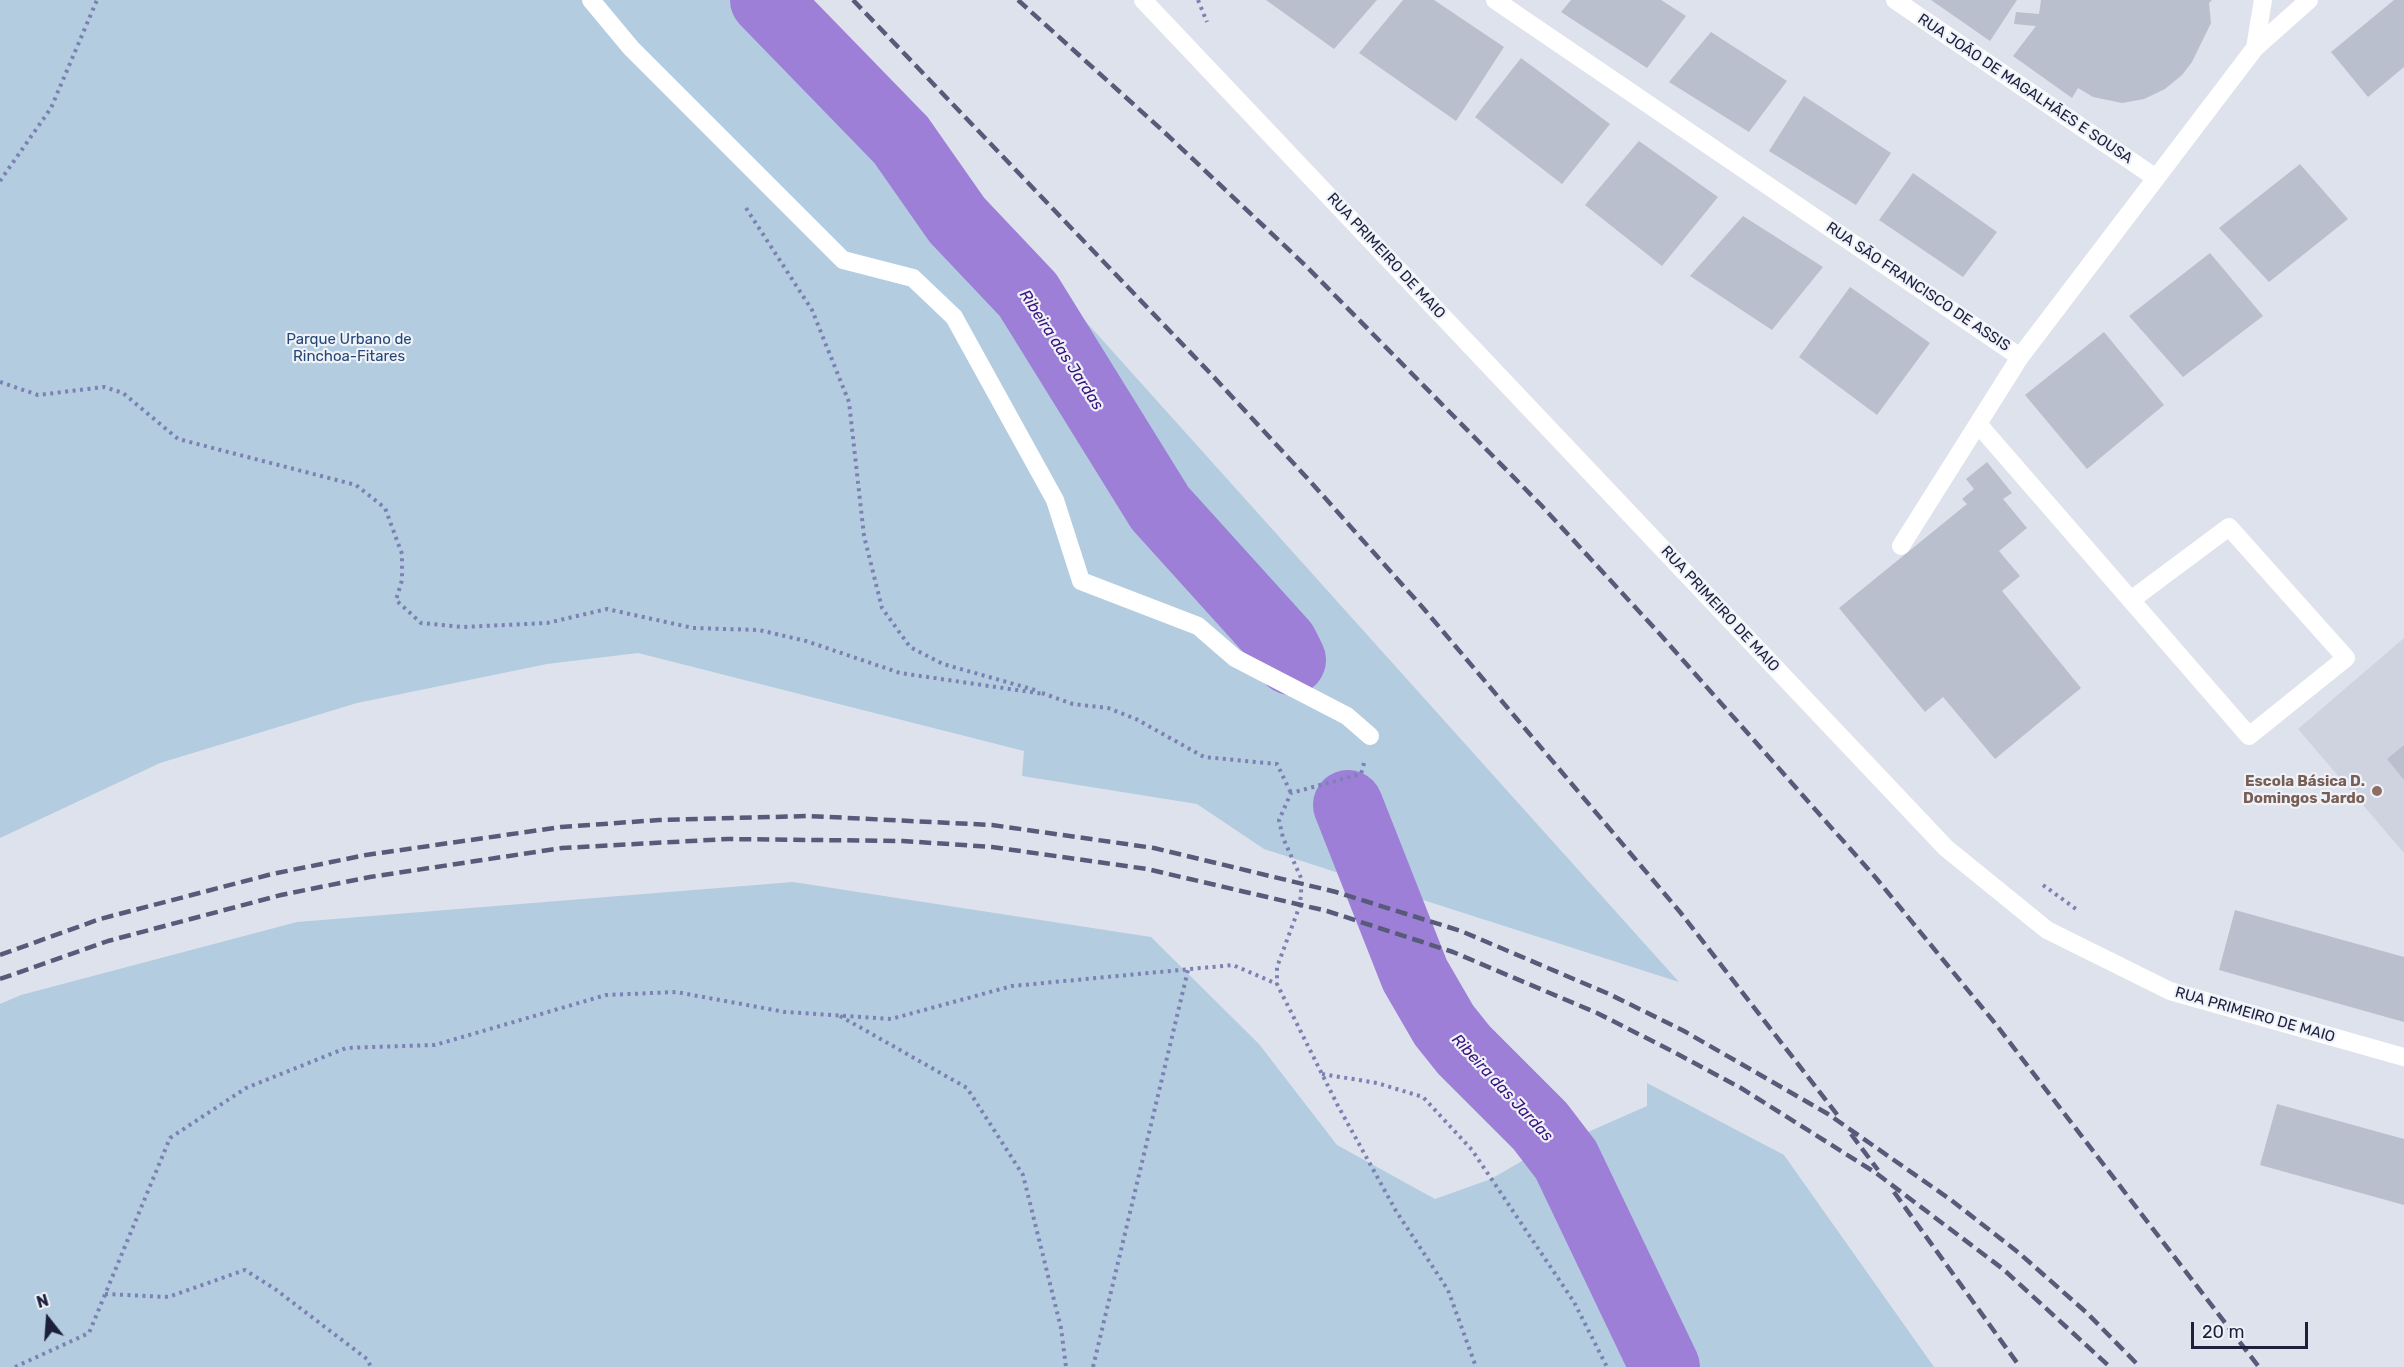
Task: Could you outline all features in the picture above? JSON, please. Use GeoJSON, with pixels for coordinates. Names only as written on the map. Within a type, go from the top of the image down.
{"type":"FeatureCollection","features":[{"type":"Feature","properties":{"kind":"street"},"geometry":{"type":"LineString","coordinates":[[591,0],[631,48],[843,260],[914,278],[954,317],[1055,500],[1081,581],[1198,626],[1235,658],[1347,716],[1370,736]]}},
{"type":"Feature","properties":{"kind":"street","name":"RUA PRIMEIRO DE MAIO"},"geometry":{"type":"LineString","coordinates":[[1143,0],[1946,848],[2047,930],[2170,991],[2404,1057]]}},
{"type":"Feature","properties":{"kind":"street","name":"RUA SÃO FRANCISCO DE ASSIS"},"geometry":{"type":"LineString","coordinates":[[1495,0],[2020,357],[2255,48],[2309,0]]}},
{"type":"Feature","properties":{"kind":"street","name":"RUA JOÃO DE MAGALHÃES E SOUSA"},"geometry":{"type":"LineString","coordinates":[[1895,0],[2156,178]]}},
{"type":"Feature","properties":{"kind":"street","name":"RUA SÃO FRANCISCO DE ASSIS"},"geometry":{"type":"LineString","coordinates":[[2255,48],[2263,0]]}},
{"type":"Feature","properties":{"kind":"street"},"geometry":{"type":"LineString","coordinates":[[1900,546],[2020,357]]}},
{"type":"Feature","properties":{"kind":"street"},"geometry":{"type":"LineString","coordinates":[[1978,424],[2249,736],[2346,658],[2229,527],[2131,600]]}},
{"type":"Feature","properties":{"kind":"path"},"geometry":{"type":"LineString","coordinates":[[0,181],[51,108],[97,0]]}},
{"type":"Feature","properties":{"kind":"path"},"geometry":{"type":"LineString","coordinates":[[743,203],[812,310],[849,402],[864,536],[882,608],[910,647],[943,664],[1073,704],[1107,708],[1136,719],[1204,757],[1276,764],[1291,793]]}},
{"type":"Feature","properties":{"kind":"path"},"geometry":{"type":"LineString","coordinates":[[0,382],[38,395],[104,387],[123,393],[178,440],[356,485],[385,508],[402,554],[402,580],[396,600],[421,623],[463,627],[548,623],[608,609],[693,627],[759,630],[806,641],[900,673],[1044,694]]}},
{"type":"Feature","properties":{"kind":"path"},"geometry":{"type":"LineString","coordinates":[[1291,793],[1361,774],[1370,736]]}},
{"type":"Feature","properties":{"kind":"path"},"geometry":{"type":"LineString","coordinates":[[1291,793],[1279,820],[1283,838],[1302,880],[1300,905],[1277,967],[1277,984],[1396,1212],[1448,1290],[1476,1367]]}},
{"type":"Feature","properties":{"kind":"path"},"geometry":{"type":"LineString","coordinates":[[2041,884],[2079,911]]}},
{"type":"Feature","properties":{"kind":"path"},"geometry":{"type":"LineString","coordinates":[[15,1367],[89,1333],[170,1138],[246,1088],[346,1048],[435,1045],[606,995],[676,992],[785,1012],[891,1019],[1012,986],[1233,965],[1277,984]]}},
{"type":"Feature","properties":{"kind":"path"},"geometry":{"type":"LineString","coordinates":[[1093,1367],[1188,970]]}},
{"type":"Feature","properties":{"kind":"path"},"geometry":{"type":"LineString","coordinates":[[839,1015],[967,1088],[1023,1175],[1061,1328],[1066,1367]]}},
{"type":"Feature","properties":{"kind":"path"},"geometry":{"type":"LineString","coordinates":[[1322,1074],[1377,1083],[1423,1097],[1479,1160],[1574,1302],[1606,1367]]}},
{"type":"Feature","properties":{"kind":"path"},"geometry":{"type":"LineString","coordinates":[[105,1294],[168,1297],[245,1270],[275,1289],[367,1359],[371,1367]]}},
{"type":"Feature","properties":{"kind":"shaded area","name":"Escola Básica D. Domingos Jardo"},"geometry":{"type":"Polygon","coordinates":[[[2404,638],[2404,853],[2298,729],[2404,638]]]}},
{"type":"Feature","properties":{"kind":"green space","name":"Parque Urbano de Rinchoa-Fitares"},"geometry":{"type":"Polygon","coordinates":[[[0,0],[797,0],[1679,982],[1264,849],[1197,804],[1022,776],[1024,751],[638,653],[547,664],[357,703],[160,763],[0,838],[0,0]]]}},
{"type":"Feature","properties":{"kind":"green space"},"geometry":{"type":"Polygon","coordinates":[[[793,882],[1151,937],[1259,1044],[1337,1145],[1435,1199],[1491,1179],[1522,1161],[1647,1106],[1647,1083],[1784,1155],[1934,1367],[0,1367],[0,1004],[21,995],[297,922],[793,882]]]}},
{"type":"Feature","properties":{"kind":"building"},"geometry":{"type":"Polygon","coordinates":[[[1266,0],[1377,0],[1334,49],[1266,0]]]}},
{"type":"Feature","properties":{"kind":"building"},"geometry":{"type":"Polygon","coordinates":[[[1403,0],[1434,0],[1504,47],[1456,121],[1359,53],[1403,0]]]}},
{"type":"Feature","properties":{"kind":"building"},"geometry":{"type":"Polygon","coordinates":[[[1571,0],[1661,0],[1686,16],[1647,68],[1561,12],[1571,0]]]}},
{"type":"Feature","properties":{"kind":"building"},"geometry":{"type":"Polygon","coordinates":[[[1931,0],[2017,0],[1990,41],[1931,0]]]}},
{"type":"Feature","properties":{"kind":"building"},"geometry":{"type":"Polygon","coordinates":[[[2041,0],[2212,0],[2209,3],[2211,23],[2192,62],[2182,75],[2165,89],[2144,99],[2122,103],[2093,97],[2078,88],[2072,98],[2013,56],[2036,26],[2014,24],[2016,12],[2039,14],[2041,0]]]}},
{"type":"Feature","properties":{"kind":"building"},"geometry":{"type":"Polygon","coordinates":[[[2394,0],[2404,0],[2404,67],[2368,97],[2331,52],[2394,0]]]}},
{"type":"Feature","properties":{"kind":"building"},"geometry":{"type":"Polygon","coordinates":[[[1711,32],[1787,81],[1749,132],[1669,82],[1711,32]]]}},
{"type":"Feature","properties":{"kind":"building"},"geometry":{"type":"Polygon","coordinates":[[[1521,58],[1610,124],[1562,184],[1475,117],[1521,58]]]}},
{"type":"Feature","properties":{"kind":"building"},"geometry":{"type":"Polygon","coordinates":[[[1804,96],[1891,153],[1856,205],[1769,151],[1804,96]]]}},
{"type":"Feature","properties":{"kind":"building"},"geometry":{"type":"Polygon","coordinates":[[[1639,141],[1718,197],[1662,266],[1585,205],[1639,141]]]}},
{"type":"Feature","properties":{"kind":"building"},"geometry":{"type":"Polygon","coordinates":[[[2300,164],[2348,219],[2269,282],[2219,228],[2300,164]]]}},
{"type":"Feature","properties":{"kind":"building"},"geometry":{"type":"Polygon","coordinates":[[[1913,173],[1997,232],[1963,277],[1879,220],[1913,173]]]}},
{"type":"Feature","properties":{"kind":"building"},"geometry":{"type":"Polygon","coordinates":[[[1743,216],[1823,267],[1772,330],[1690,276],[1743,216]]]}},
{"type":"Feature","properties":{"kind":"building"},"geometry":{"type":"Polygon","coordinates":[[[2210,253],[2263,316],[2183,377],[2129,316],[2210,253]]]}},
{"type":"Feature","properties":{"kind":"building"},"geometry":{"type":"Polygon","coordinates":[[[1850,287],[1930,343],[1877,415],[1799,357],[1850,287]]]}},
{"type":"Feature","properties":{"kind":"building"},"geometry":{"type":"Polygon","coordinates":[[[2104,332],[2164,405],[2087,469],[2025,395],[2104,332]]]}},
{"type":"Feature","properties":{"kind":"building"},"geometry":{"type":"Polygon","coordinates":[[[1987,462],[2012,493],[2003,499],[2027,528],[1999,551],[2020,576],[2002,591],[2081,688],[1995,759],[1943,697],[1925,712],[1839,608],[1967,504],[1962,499],[1974,489],[1966,479],[1987,462]]]}},
{"type":"Feature","properties":{"kind":"building"},"geometry":{"type":"Polygon","coordinates":[[[2404,745],[2404,780],[2387,759],[2404,745]]]}},
{"type":"Feature","properties":{"kind":"building"},"geometry":{"type":"Polygon","coordinates":[[[2235,910],[2404,957],[2404,1022],[2219,970],[2235,910]]]}},
{"type":"Feature","properties":{"kind":"building"},"geometry":{"type":"Polygon","coordinates":[[[2277,1104],[2404,1139],[2404,1205],[2260,1165],[2277,1104]]]}},
{"type":"Feature","properties":{"kind":"waterway","name":"Ribeira das Jardas"},"geometry":{"type":"LineString","coordinates":[[765,0],[901,140],[957,220],[1028,295],[1160,508],[1283,644],[1291,660]]}},
{"type":"Feature","properties":{"kind":"waterway","name":"Ribeira das Jardas"},"geometry":{"type":"LineString","coordinates":[[1348,805],[1415,975],[1444,1025],[1464,1050],[1540,1126],[1566,1160],[1665,1367]]}},
{"type":"Feature","properties":{"kind":"railway"},"geometry":{"type":"LineString","coordinates":[[853,0],[1211,374],[1424,609],[1680,912],[1839,1117]]}},
{"type":"Feature","properties":{"kind":"railway"},"geometry":{"type":"LineString","coordinates":[[1018,0],[1162,130],[1306,266],[1541,505],[1658,632],[1876,878],[1994,1022],[2259,1367]]}},
{"type":"Feature","properties":{"kind":"railway"},"geometry":{"type":"LineString","coordinates":[[0,955],[100,919],[272,874],[366,855],[561,827],[659,820],[809,816],[992,825],[1154,848],[1336,892],[1461,931],[1609,994],[1684,1031],[1828,1114],[1951,1200],[2019,1253],[2087,1313],[2140,1367]]}},
{"type":"Feature","properties":{"kind":"railway"},"geometry":{"type":"LineString","coordinates":[[0,979],[108,941],[281,895],[370,877],[562,848],[728,839],[903,841],[992,847],[1147,869],[1327,911],[1453,952],[1597,1013],[1672,1051],[1741,1088],[1876,1173],[2003,1269],[2110,1367]]}},
{"type":"Feature","properties":{"kind":"railway"},"geometry":{"type":"LineString","coordinates":[[1851,1134],[1878,1170]]}},
{"type":"Feature","properties":{"kind":"railway"},"geometry":{"type":"LineString","coordinates":[[1894,1192],[2020,1367]]}},
{"type":"Feature","properties":{"kind":"place","name":"Escola Básica D. Domingos Jardo"},"geometry":{"type":"Point","coordinates":[2377,791]}}]}
